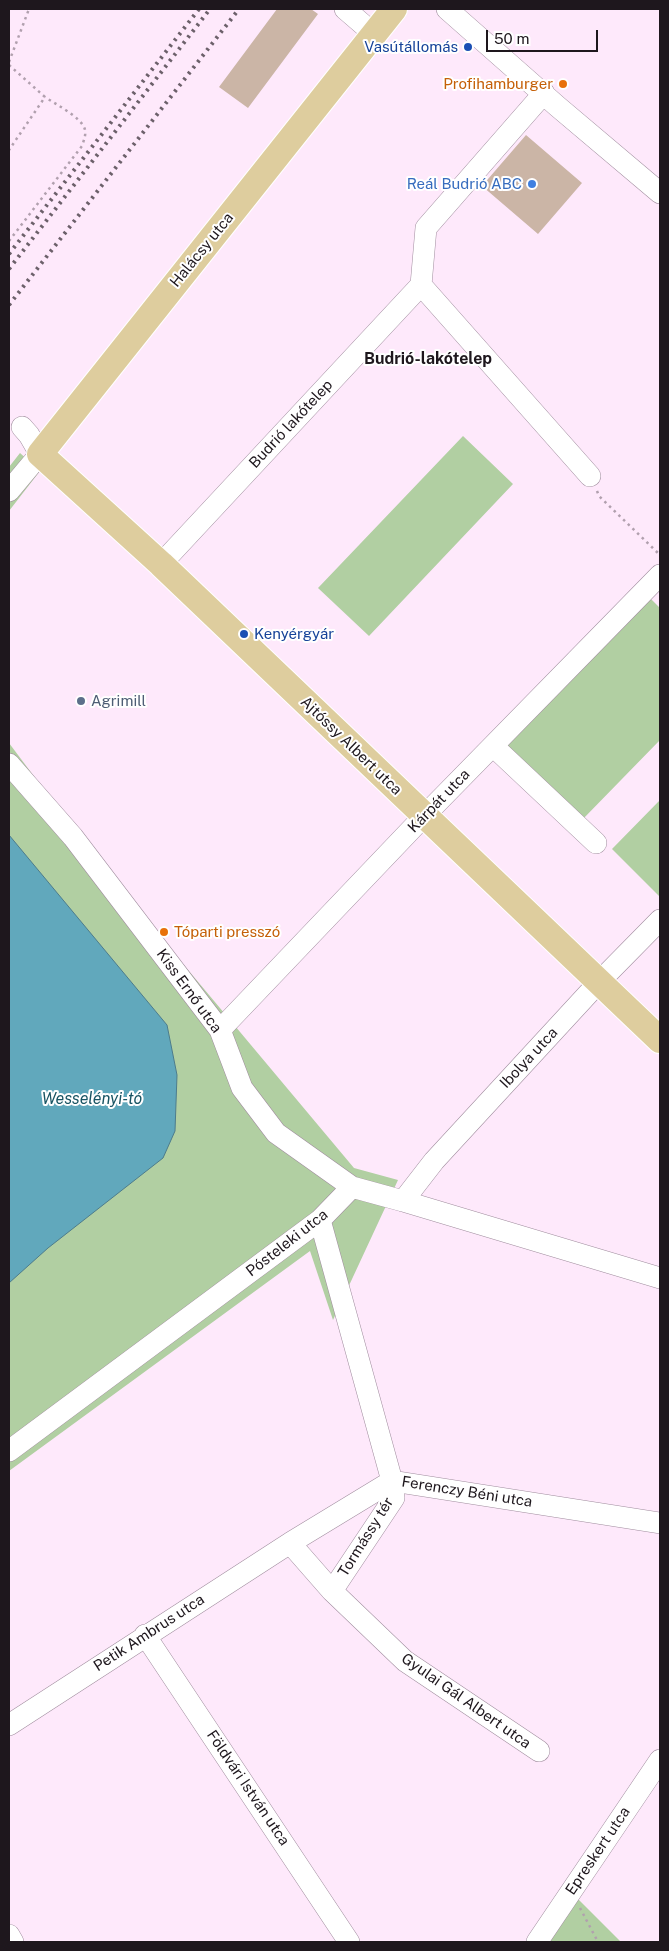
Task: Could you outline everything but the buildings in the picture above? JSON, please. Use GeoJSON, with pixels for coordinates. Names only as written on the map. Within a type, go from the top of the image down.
{"type":"FeatureCollection","features":[{"type":"Feature","properties":{"kind":"main road","name":"Halácsy utca"},"geometry":{"type":"LineString","coordinates":[[40,454],[394,9]]}},
{"type":"Feature","properties":{"kind":"main road","name":"Ajtóssy Albert utca"},"geometry":{"type":"LineString","coordinates":[[40,454],[161,564],[660,1040]]}},
{"type":"Feature","properties":{"kind":"street"},"geometry":{"type":"LineString","coordinates":[[345,9],[374,34]]}},
{"type":"Feature","properties":{"kind":"street"},"geometry":{"type":"LineString","coordinates":[[447,9],[660,192]]}},
{"type":"Feature","properties":{"kind":"street"},"geometry":{"type":"LineString","coordinates":[[544,93],[426,228],[421,284],[590,476]]}},
{"type":"Feature","properties":{"kind":"street","name":"Budrió lakótelep"},"geometry":{"type":"LineString","coordinates":[[161,564],[421,284]]}},
{"type":"Feature","properties":{"kind":"street"},"geometry":{"type":"LineString","coordinates":[[22,427],[40,454]]}},
{"type":"Feature","properties":{"kind":"street","name":"Halácsy utca"},"geometry":{"type":"LineString","coordinates":[[9,491],[40,454]]}},
{"type":"Feature","properties":{"kind":"street","name":"Kárpát utca"},"geometry":{"type":"LineString","coordinates":[[220,1030],[425,815],[657,584]]}},
{"type":"Feature","properties":{"kind":"street"},"geometry":{"type":"LineString","coordinates":[[493,746],[596,843]]}},
{"type":"Feature","properties":{"kind":"street","name":"Kiss Ernő utca"},"geometry":{"type":"LineString","coordinates":[[9,764],[72,837],[220,1030],[242,1088],[276,1133],[352,1187]]}},
{"type":"Feature","properties":{"kind":"street","name":"Ibolya utca"},"geometry":{"type":"LineString","coordinates":[[403,1201],[434,1161],[599,982],[660,920]]}},
{"type":"Feature","properties":{"kind":"street"},"geometry":{"type":"LineString","coordinates":[[352,1187],[660,1278]]}},
{"type":"Feature","properties":{"kind":"street","name":"Pósteleki utca"},"geometry":{"type":"LineString","coordinates":[[9,1451],[320,1220],[352,1187]]}},
{"type":"Feature","properties":{"kind":"street","name":"Ferenczy Béni utca"},"geometry":{"type":"LineString","coordinates":[[320,1220],[392,1481],[660,1523]]}},
{"type":"Feature","properties":{"kind":"street","name":"Tormássy tér"},"geometry":{"type":"LineString","coordinates":[[290,1543],[392,1481],[394,1498],[332,1591]]}},
{"type":"Feature","properties":{"kind":"street","name":"Gyulai Gál Albert utca"},"geometry":{"type":"LineString","coordinates":[[290,1543],[332,1591],[405,1661],[538,1751]]}},
{"type":"Feature","properties":{"kind":"street","name":"Petik Ambrus utca"},"geometry":{"type":"LineString","coordinates":[[9,1725],[145,1635],[290,1543]]}},
{"type":"Feature","properties":{"kind":"street","name":"Földvári István utca"},"geometry":{"type":"LineString","coordinates":[[145,1635],[350,1942]]}},
{"type":"Feature","properties":{"kind":"street","name":"Epreskert utca"},"geometry":{"type":"LineString","coordinates":[[537,1942],[660,1760]]}},
{"type":"Feature","properties":{"kind":"street"},"geometry":{"type":"LineString","coordinates":[[9,1935],[13,1942]]}},
{"type":"Feature","properties":{"kind":"path"},"geometry":{"type":"LineString","coordinates":[[9,241],[82,146],[85,137],[85,129],[82,122],[45,97],[9,64],[29,9]]}},
{"type":"Feature","properties":{"kind":"path"},"geometry":{"type":"LineString","coordinates":[[9,150],[45,97]]}},
{"type":"Feature","properties":{"kind":"path"},"geometry":{"type":"LineString","coordinates":[[590,476],[600,496],[660,556]]}},
{"type":"Feature","properties":{"kind":"path"},"geometry":{"type":"LineString","coordinates":[[571,1892],[598,1942]]}},
{"type":"Feature","properties":{"kind":"green space"},"geometry":{"type":"Polygon","coordinates":[[[463,436],[513,484],[369,636],[318,588],[463,436]]]}},
{"type":"Feature","properties":{"kind":"green space"},"geometry":{"type":"Polygon","coordinates":[[[20,453],[40,471],[9,511],[9,467],[20,453]]]}},
{"type":"Feature","properties":{"kind":"green space"},"geometry":{"type":"Polygon","coordinates":[[[650,598],[660,608],[660,740],[582,820],[506,745],[650,598]]]}},
{"type":"Feature","properties":{"kind":"green space"},"geometry":{"type":"Polygon","coordinates":[[[9,743],[81,839],[137,909],[354,1168],[398,1180],[333,1320],[310,1251],[9,1471],[9,743]]]}},
{"type":"Feature","properties":{"kind":"green space"},"geometry":{"type":"Polygon","coordinates":[[[660,800],[660,897],[612,849],[660,800]]]}},
{"type":"Feature","properties":{"kind":"green space"},"geometry":{"type":"Polygon","coordinates":[[[571,1892],[621,1942],[537,1942],[571,1892]]]}},
{"type":"Feature","properties":{"kind":"water","name":"Wesselényi-tó"},"geometry":{"type":"Polygon","coordinates":[[[9,835],[167,1025],[177,1075],[175,1131],[163,1158],[48,1248],[9,1283],[9,835]]]}},
{"type":"Feature","properties":{"kind":"railway"},"geometry":{"type":"LineString","coordinates":[[9,254],[199,9]]}},
{"type":"Feature","properties":{"kind":"railway"},"geometry":{"type":"LineString","coordinates":[[9,269],[210,9]]}},
{"type":"Feature","properties":{"kind":"railway"},"geometry":{"type":"LineString","coordinates":[[9,305],[239,9]]}},
{"type":"Feature","properties":{"kind":"place","name":"Vasútállomás"},"geometry":{"type":"Point","coordinates":[468,47]}},
{"type":"Feature","properties":{"kind":"place","name":"Profihamburger"},"geometry":{"type":"Point","coordinates":[563,84]}},
{"type":"Feature","properties":{"kind":"place","name":"Reál Budrió ABC"},"geometry":{"type":"Point","coordinates":[532,184]}},
{"type":"Feature","properties":{"kind":"place","name":"Kenyérgyár"},"geometry":{"type":"Point","coordinates":[244,634]}},
{"type":"Feature","properties":{"kind":"place","name":"Agrimill"},"geometry":{"type":"Point","coordinates":[81,701]}},
{"type":"Feature","properties":{"kind":"place","name":"Tóparti presszó"},"geometry":{"type":"Point","coordinates":[164,932]}},
{"type":"Feature","properties":{"kind":"district","name":"Budrió-lakótelep"},"geometry":{"type":"Point","coordinates":[428,359]}}]}
